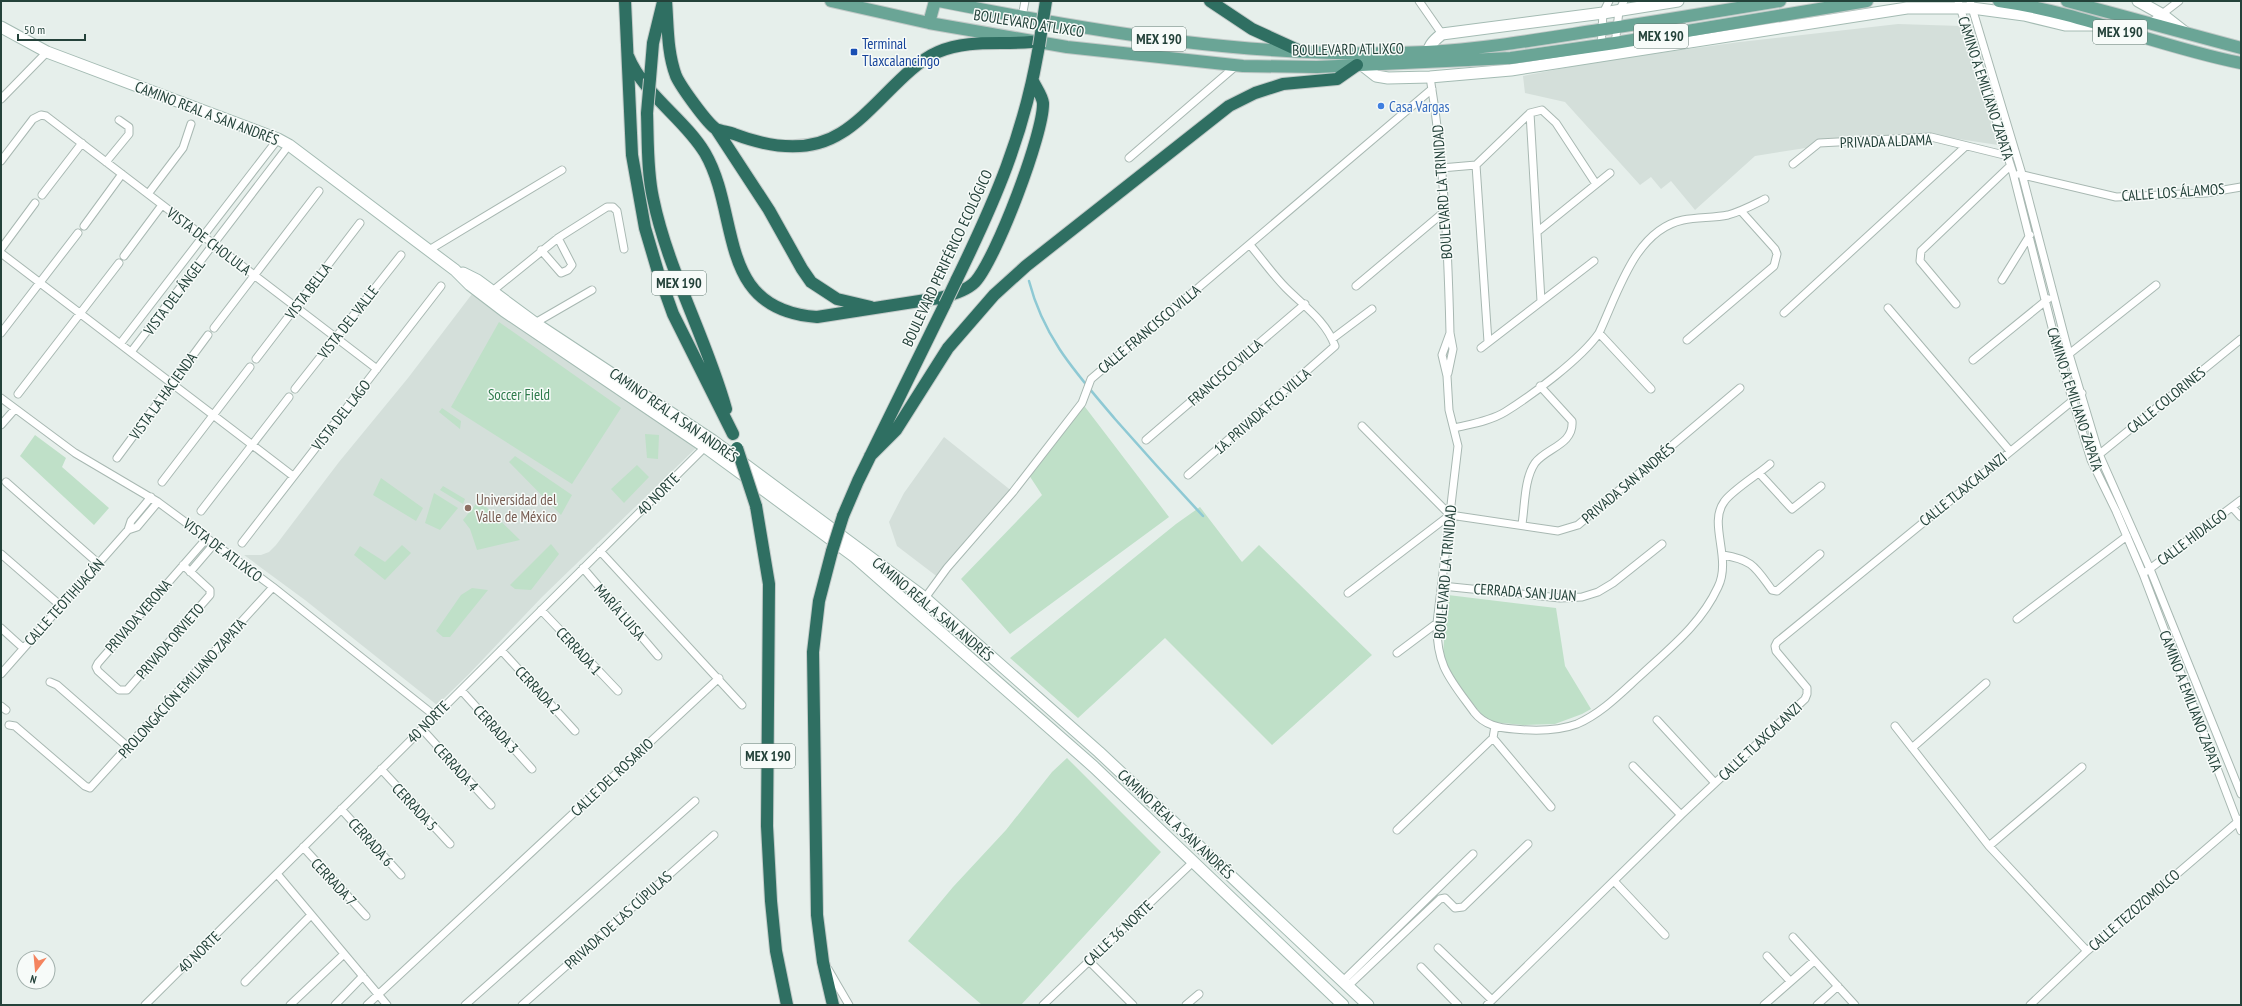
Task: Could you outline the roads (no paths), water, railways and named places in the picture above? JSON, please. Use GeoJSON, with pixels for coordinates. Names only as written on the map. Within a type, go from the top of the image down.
{"type":"FeatureCollection","features":[{"type":"Feature","properties":{"kind":"highway"},"geometry":{"type":"LineString","coordinates":[[625,1],[632,155],[645,228],[658,272],[673,314],[733,434]]}},
{"type":"Feature","properties":{"kind":"highway"},"geometry":{"type":"LineString","coordinates":[[664,1],[670,49],[676,75],[688,97],[716,129],[769,210],[802,269],[811,282],[837,299],[874,308]]}},
{"type":"Feature","properties":{"kind":"highway","name":"MEX 190"},"geometry":{"type":"LineString","coordinates":[[664,1],[653,43],[647,113],[652,197],[678,280],[719,385],[756,506],[769,584],[767,826],[769,865],[776,951],[787,1005]]}},
{"type":"Feature","properties":{"kind":"highway","name":"BOULEVARD PERIFÉRICO ECOLÓGICO"},"geometry":{"type":"LineString","coordinates":[[824,962],[817,915],[813,652],[819,600],[832,551],[844,516],[870,456],[987,216],[1012,155],[1033,81],[1046,1]]}},
{"type":"Feature","properties":{"kind":"highway"},"geometry":{"type":"LineString","coordinates":[[1210,1],[1252,29],[1303,52]]}},
{"type":"Feature","properties":{"kind":"highway"},"geometry":{"type":"LineString","coordinates":[[1223,1],[1248,20],[1303,52]]}},
{"type":"Feature","properties":{"kind":"highway"},"geometry":{"type":"LineString","coordinates":[[716,129],[764,144],[799,146],[819,143],[841,133],[851,126],[922,61],[939,51],[969,44],[1031,42]]}},
{"type":"Feature","properties":{"kind":"highway"},"geometry":{"type":"LineString","coordinates":[[628,56],[640,79],[689,131],[709,162],[738,265],[750,285],[771,303],[806,316],[833,316],[939,298],[957,293],[970,286],[981,273],[1007,223],[1040,122],[1042,98],[1033,81]]}},
{"type":"Feature","properties":{"kind":"highway"},"geometry":{"type":"LineString","coordinates":[[870,456],[896,430],[934,367],[963,329],[994,295],[1026,266],[1229,106],[1255,93],[1283,84],[1338,79],[1360,65]]}},
{"type":"Feature","properties":{"kind":"highway","name":"MEX 190"},"geometry":{"type":"LineString","coordinates":[[824,962],[833,1005]]}},
{"type":"Feature","properties":{"kind":"main road","name":"BOULEVARD ATLIXCO"},"geometry":{"type":"LineString","coordinates":[[831,1],[929,23],[1031,42],[1237,65],[1317,67],[1360,65],[1428,57]]}},
{"type":"Feature","properties":{"kind":"main road"},"geometry":{"type":"LineString","coordinates":[[929,23],[935,1]]}},
{"type":"Feature","properties":{"kind":"main road","name":"BOULEVARD ATLIXCO"},"geometry":{"type":"LineString","coordinates":[[939,1],[1071,27],[1227,47],[1303,52],[1382,53],[1428,57],[1511,58],[1601,51],[1867,1]]}},
{"type":"Feature","properties":{"kind":"main road"},"geometry":{"type":"LineString","coordinates":[[1428,57],[1434,40],[1442,34],[1603,13],[1621,6],[1678,1]]}},
{"type":"Feature","properties":{"kind":"main road","name":"MEX 190"},"geometry":{"type":"LineString","coordinates":[[1428,57],[1780,1]]}},
{"type":"Feature","properties":{"kind":"main road","name":"MEX 190"},"geometry":{"type":"LineString","coordinates":[[1999,1],[2039,9],[2160,44],[2241,64]]}},
{"type":"Feature","properties":{"kind":"main road","name":"MEX 190"},"geometry":{"type":"LineString","coordinates":[[2067,1],[2149,24],[2239,46]]}},
{"type":"Feature","properties":{"kind":"main road"},"geometry":{"type":"LineString","coordinates":[[2138,1],[2163,15],[2188,34]]}},
{"type":"Feature","properties":{"kind":"main road"},"geometry":{"type":"LineString","coordinates":[[1615,48],[1907,8],[1959,4],[1971,4],[2065,25],[2095,25]]}},
{"type":"Feature","properties":{"kind":"main road","name":"CAMINO REAL A SAN ANDRÉS"},"geometry":{"type":"LineString","coordinates":[[1,27],[47,52],[278,139],[289,145],[455,270],[478,280],[489,293],[708,444],[855,557],[1025,705],[1094,767],[1343,1005]]}},
{"type":"Feature","properties":{"kind":"main road"},"geometry":{"type":"LineString","coordinates":[[1360,65],[1380,77],[1430,77],[1511,70],[1601,51]]}},
{"type":"Feature","properties":{"kind":"main road","name":"BOULEVARD LA TRINIDAD"},"geometry":{"type":"LineString","coordinates":[[1428,57],[1430,77]]}},
{"type":"Feature","properties":{"kind":"main road","name":"CAMINO REAL A SAN ANDRÉS"},"geometry":{"type":"LineString","coordinates":[[489,293],[535,323],[708,444],[925,598],[1099,752],[1368,1005]]}},
{"type":"Feature","properties":{"kind":"main road"},"geometry":{"type":"LineString","coordinates":[[1025,705],[1032,692]]}},
{"type":"Feature","properties":{"kind":"main road"},"geometry":{"type":"LineString","coordinates":[[1286,950],[1297,938]]}},
{"type":"Feature","properties":{"kind":"street"},"geometry":{"type":"LineString","coordinates":[[1022,17],[1025,1]]}},
{"type":"Feature","properties":{"kind":"street"},"geometry":{"type":"LineString","coordinates":[[1418,1],[1442,34]]}},
{"type":"Feature","properties":{"kind":"street"},"geometry":{"type":"LineString","coordinates":[[1601,51],[1603,13],[1609,1]]}},
{"type":"Feature","properties":{"kind":"street"},"geometry":{"type":"LineString","coordinates":[[2149,24],[2163,15],[2179,1]]}},
{"type":"Feature","properties":{"kind":"street","name":"CAMINO A EMILIANO ZAPATA"},"geometry":{"type":"LineString","coordinates":[[1959,4],[2008,156],[2030,235],[2044,300],[2072,400],[2091,460],[2127,536],[2143,574],[2166,637],[2239,820],[2241,831]]}},
{"type":"Feature","properties":{"kind":"street","name":"CAMINO A EMILIANO ZAPATA"},"geometry":{"type":"LineString","coordinates":[[1971,4],[2022,174],[2069,354],[2082,393],[2099,454],[2176,631],[2241,794]]}},
{"type":"Feature","properties":{"kind":"street"},"geometry":{"type":"LineString","coordinates":[[1615,48],[1621,6]]}},
{"type":"Feature","properties":{"kind":"street"},"geometry":{"type":"LineString","coordinates":[[1,99],[47,52]]}},
{"type":"Feature","properties":{"kind":"street"},"geometry":{"type":"LineString","coordinates":[[1129,158],[1230,73],[1237,65]]}},
{"type":"Feature","properties":{"kind":"street","name":"BOULEVARD LA TRINIDAD"},"geometry":{"type":"LineString","coordinates":[[1430,77],[1441,168],[1452,348],[1447,376],[1449,410],[1455,428],[1458,446],[1437,623],[1437,643],[1446,674],[1477,715],[1495,726],[1524,730],[1553,729],[1576,724],[1610,703],[1684,637],[1709,605],[1719,585],[1723,570],[1723,555],[1717,514],[1724,501],[1770,464]]}},
{"type":"Feature","properties":{"kind":"street","name":"CALLE FRANCISCO VILLA"},"geometry":{"type":"LineString","coordinates":[[922,616],[925,598],[947,568],[1013,492],[1082,403],[1091,379],[1432,89]]}},
{"type":"Feature","properties":{"kind":"street"},"geometry":{"type":"LineString","coordinates":[[1441,168],[1476,165],[1530,113],[1542,110],[1556,123],[1596,184]]}},
{"type":"Feature","properties":{"kind":"street"},"geometry":{"type":"LineString","coordinates":[[1530,113],[1541,301]]}},
{"type":"Feature","properties":{"kind":"street","name":"VISTA DE CHOLULA"},"geometry":{"type":"LineString","coordinates":[[1,161],[33,119],[41,115],[46,116],[377,369]]}},
{"type":"Feature","properties":{"kind":"street"},"geometry":{"type":"LineString","coordinates":[[106,162],[130,134],[129,127],[119,120]]}},
{"type":"Feature","properties":{"kind":"street"},"geometry":{"type":"LineString","coordinates":[[148,194],[183,148],[191,124]]}},
{"type":"Feature","properties":{"kind":"street","name":"PRIVADA ALDAMA"},"geometry":{"type":"LineString","coordinates":[[1793,164],[1819,143],[1931,137],[2008,156]]}},
{"type":"Feature","properties":{"kind":"street","name":"VISTA DEL ÁNGEL"},"geometry":{"type":"LineString","coordinates":[[120,344],[278,139]]}},
{"type":"Feature","properties":{"kind":"street"},"geometry":{"type":"LineString","coordinates":[[42,195],[82,143]]}},
{"type":"Feature","properties":{"kind":"street","name":"VISTA DEL ÁNGEL"},"geometry":{"type":"LineString","coordinates":[[131,352],[289,145]]}},
{"type":"Feature","properties":{"kind":"street"},"geometry":{"type":"LineString","coordinates":[[1784,313],[1966,146]]}},
{"type":"Feature","properties":{"kind":"street"},"geometry":{"type":"LineString","coordinates":[[1476,165],[1488,342]]}},
{"type":"Feature","properties":{"kind":"street"},"geometry":{"type":"LineString","coordinates":[[1956,304],[1920,261],[1921,251],[2011,169]]}},
{"type":"Feature","properties":{"kind":"street","name":"CALLE LOS ÁLAMOS"},"geometry":{"type":"LineString","coordinates":[[2011,169],[2022,174],[2116,197],[2206,193],[2241,187]]}},
{"type":"Feature","properties":{"kind":"street"},"geometry":{"type":"LineString","coordinates":[[429,250],[562,170]]}},
{"type":"Feature","properties":{"kind":"street"},"geometry":{"type":"LineString","coordinates":[[84,226],[122,174]]}},
{"type":"Feature","properties":{"kind":"street"},"geometry":{"type":"LineString","coordinates":[[1537,232],[1610,174]]}},
{"type":"Feature","properties":{"kind":"street"},"geometry":{"type":"LineString","coordinates":[[214,328],[319,191]]}},
{"type":"Feature","properties":{"kind":"street"},"geometry":{"type":"LineString","coordinates":[[1455,428],[1492,418],[1504,412],[1540,386],[1591,345],[1599,333],[1641,246],[1666,225],[1741,211],[1765,199]]}},
{"type":"Feature","properties":{"kind":"street"},"geometry":{"type":"LineString","coordinates":[[1,249],[35,203]]}},
{"type":"Feature","properties":{"kind":"street"},"geometry":{"type":"LineString","coordinates":[[124,256],[162,205]]}},
{"type":"Feature","properties":{"kind":"street"},"geometry":{"type":"LineString","coordinates":[[489,293],[558,238],[607,207],[613,206],[617,211],[624,249]]}},
{"type":"Feature","properties":{"kind":"street"},"geometry":{"type":"LineString","coordinates":[[1686,340],[1774,266],[1777,254],[1775,249],[1741,211]]}},
{"type":"Feature","properties":{"kind":"street"},"geometry":{"type":"LineString","coordinates":[[1356,286],[1444,212]]}},
{"type":"Feature","properties":{"kind":"street","name":"VISTA BELLA"},"geometry":{"type":"LineString","coordinates":[[256,359],[360,223]]}},
{"type":"Feature","properties":{"kind":"street"},"geometry":{"type":"LineString","coordinates":[[1,333],[78,233]]}},
{"type":"Feature","properties":{"kind":"street"},"geometry":{"type":"LineString","coordinates":[[2002,280],[2030,235]]}},
{"type":"Feature","properties":{"kind":"street"},"geometry":{"type":"LineString","coordinates":[[542,250],[561,272],[568,270],[572,265],[558,238]]}},
{"type":"Feature","properties":{"kind":"street"},"geometry":{"type":"LineString","coordinates":[[1250,245],[1286,287],[1305,304],[1331,334],[1334,343]]}},
{"type":"Feature","properties":{"kind":"street"},"geometry":{"type":"LineString","coordinates":[[1,253],[294,476]]}},
{"type":"Feature","properties":{"kind":"street","name":"VISTA DEL VALLE"},"geometry":{"type":"LineString","coordinates":[[295,389],[401,255]]}},
{"type":"Feature","properties":{"kind":"street"},"geometry":{"type":"LineString","coordinates":[[1482,348],[1594,261]]}},
{"type":"Feature","properties":{"kind":"street"},"geometry":{"type":"LineString","coordinates":[[18,394],[119,263]]}},
{"type":"Feature","properties":{"kind":"street"},"geometry":{"type":"LineString","coordinates":[[2069,354],[2156,285]]}},
{"type":"Feature","properties":{"kind":"street","name":"VISTA DEL LAGO"},"geometry":{"type":"LineString","coordinates":[[242,543],[441,286]]}},
{"type":"Feature","properties":{"kind":"street"},"geometry":{"type":"LineString","coordinates":[[535,323],[592,290]]}},
{"type":"Feature","properties":{"kind":"street"},"geometry":{"type":"LineString","coordinates":[[1973,360],[2044,300],[2054,298]]}},
{"type":"Feature","properties":{"kind":"street","name":"FRANCISCO VILLA"},"geometry":{"type":"LineString","coordinates":[[1146,440],[1305,304]]}},
{"type":"Feature","properties":{"kind":"street"},"geometry":{"type":"LineString","coordinates":[[1888,308],[2010,451]]}},
{"type":"Feature","properties":{"kind":"street","name":"1A. PRIVADA FCO. VILLA"},"geometry":{"type":"LineString","coordinates":[[1188,475],[1372,309]]}},
{"type":"Feature","properties":{"kind":"street"},"geometry":{"type":"LineString","coordinates":[[1599,333],[1651,389]]}},
{"type":"Feature","properties":{"kind":"street","name":"VISTA LA HACIENDA"},"geometry":{"type":"LineString","coordinates":[[118,458],[208,335]]}},
{"type":"Feature","properties":{"kind":"street","name":"CALLE COLORINES"},"geometry":{"type":"LineString","coordinates":[[2091,460],[2241,339]]}},
{"type":"Feature","properties":{"kind":"street"},"geometry":{"type":"LineString","coordinates":[[162,482],[250,367]]}},
{"type":"Feature","properties":{"kind":"street"},"geometry":{"type":"LineString","coordinates":[[1522,524],[1528,484],[1535,462],[1565,440],[1572,428],[1572,421],[1540,386]]}},
{"type":"Feature","properties":{"kind":"street","name":"PRIVADA SAN ANDRÉS"},"geometry":{"type":"LineString","coordinates":[[1450,515],[1522,524],[1558,531],[1578,525],[1740,388]]}},
{"type":"Feature","properties":{"kind":"street","name":"CALLE TLAXCALANZI"},"geometry":{"type":"LineString","coordinates":[[1490,1003],[1807,694],[1807,688],[1776,651],[1775,646],[1777,642],[2082,393]]}},
{"type":"Feature","properties":{"kind":"street"},"geometry":{"type":"LineString","coordinates":[[201,512],[289,397]]}},
{"type":"Feature","properties":{"kind":"street","name":"VISTA DE ATLIXCO"},"geometry":{"type":"LineString","coordinates":[[1,398],[75,453],[158,502],[273,587],[435,716]]}},
{"type":"Feature","properties":{"kind":"street"},"geometry":{"type":"LineString","coordinates":[[1,425],[15,409]]}},
{"type":"Feature","properties":{"kind":"street"},"geometry":{"type":"LineString","coordinates":[[1348,593],[1450,515],[1362,426]]}},
{"type":"Feature","properties":{"kind":"street","name":"40 NORTE"},"geometry":{"type":"LineString","coordinates":[[145,1005],[278,875],[303,847],[708,444]]}},
{"type":"Feature","properties":{"kind":"street"},"geometry":{"type":"LineString","coordinates":[[1759,473],[1792,509],[1821,486]]}},
{"type":"Feature","properties":{"kind":"street"},"geometry":{"type":"LineString","coordinates":[[6,482],[99,564]]}},
{"type":"Feature","properties":{"kind":"street","name":"CALLE TEOTIHUACÁN"},"geometry":{"type":"LineString","coordinates":[[1,674],[128,530],[131,521],[151,497]]}},
{"type":"Feature","properties":{"kind":"street","name":"CALLE HIDALGO"},"geometry":{"type":"LineString","coordinates":[[2143,574],[2241,500]]}},
{"type":"Feature","properties":{"kind":"street","name":"CALLE TEOTIHUACÁN"},"geometry":{"type":"LineString","coordinates":[[128,530],[137,527],[158,502]]}},
{"type":"Feature","properties":{"kind":"street"},"geometry":{"type":"LineString","coordinates":[[2232,507],[2241,517]]}},
{"type":"Feature","properties":{"kind":"street"},"geometry":{"type":"LineString","coordinates":[[2018,619],[2127,536]]}},
{"type":"Feature","properties":{"kind":"street","name":"PRIVADA VERONA"},"geometry":{"type":"LineString","coordinates":[[124,692],[119,690],[98,671],[96,667],[98,663],[207,538]]}},
{"type":"Feature","properties":{"kind":"street"},"geometry":{"type":"LineString","coordinates":[[190,572],[214,544]]}},
{"type":"Feature","properties":{"kind":"street","name":"CERRADA SAN JUAN"},"geometry":{"type":"LineString","coordinates":[[1442,586],[1560,598],[1582,597],[1598,592],[1613,583],[1662,544]]}},
{"type":"Feature","properties":{"kind":"street"},"geometry":{"type":"LineString","coordinates":[[600,551],[719,678],[742,705]]}},
{"type":"Feature","properties":{"kind":"street"},"geometry":{"type":"LineString","coordinates":[[1,554],[61,606]]}},
{"type":"Feature","properties":{"kind":"street"},"geometry":{"type":"LineString","coordinates":[[1723,555],[1739,558],[1753,564],[1772,590],[1777,591],[1820,554]]}},
{"type":"Feature","properties":{"kind":"street","name":"PRIVADA ORVIETO"},"geometry":{"type":"LineString","coordinates":[[124,692],[210,595],[210,590],[183,565]]}},
{"type":"Feature","properties":{"kind":"street","name":"MARÍA LUISA"},"geometry":{"type":"LineString","coordinates":[[583,568],[658,656]]}},
{"type":"Feature","properties":{"kind":"street","name":"PROLONGACIÓN EMILIANO ZAPATA"},"geometry":{"type":"LineString","coordinates":[[9,725],[15,726],[85,786],[90,788],[129,748],[273,587]]}},
{"type":"Feature","properties":{"kind":"street","name":"CERRADA 1"},"geometry":{"type":"LineString","coordinates":[[541,610],[618,691]]}},
{"type":"Feature","properties":{"kind":"street"},"geometry":{"type":"LineString","coordinates":[[1397,653],[1437,623]]}},
{"type":"Feature","properties":{"kind":"street"},"geometry":{"type":"LineString","coordinates":[[1,628],[23,648]]}},
{"type":"Feature","properties":{"kind":"street"},"geometry":{"type":"LineString","coordinates":[[2166,637],[2176,631]]}},
{"type":"Feature","properties":{"kind":"street","name":"CERRADA 2"},"geometry":{"type":"LineString","coordinates":[[501,650],[575,731]]}},
{"type":"Feature","properties":{"kind":"street","name":"CALLE DEL ROSARIO"},"geometry":{"type":"LineString","coordinates":[[368,1005],[719,678]]}},
{"type":"Feature","properties":{"kind":"street"},"geometry":{"type":"LineString","coordinates":[[50,682],[57,685],[129,748]]}},
{"type":"Feature","properties":{"kind":"street"},"geometry":{"type":"LineString","coordinates":[[1912,748],[1986,683]]}},
{"type":"Feature","properties":{"kind":"street","name":"CERRADA 3"},"geometry":{"type":"LineString","coordinates":[[461,690],[532,769]]}},
{"type":"Feature","properties":{"kind":"street"},"geometry":{"type":"LineString","coordinates":[[1657,720],[1715,783]]}},
{"type":"Feature","properties":{"kind":"street"},"geometry":{"type":"LineString","coordinates":[[1397,830],[1493,738],[1495,726]]}},
{"type":"Feature","properties":{"kind":"street"},"geometry":{"type":"LineString","coordinates":[[1894,726],[1989,846],[2087,951]]}},
{"type":"Feature","properties":{"kind":"street","name":"CERRADA 4"},"geometry":{"type":"LineString","coordinates":[[422,728],[491,805]]}},
{"type":"Feature","properties":{"kind":"street"},"geometry":{"type":"LineString","coordinates":[[1493,738],[1551,807]]}},
{"type":"Feature","properties":{"kind":"street"},"geometry":{"type":"LineString","coordinates":[[1633,766],[1682,815]]}},
{"type":"Feature","properties":{"kind":"street"},"geometry":{"type":"LineString","coordinates":[[1989,846],[2082,767]]}},
{"type":"Feature","properties":{"kind":"street","name":"CERRADA 5"},"geometry":{"type":"LineString","coordinates":[[381,769],[450,844]]}},
{"type":"Feature","properties":{"kind":"street"},"geometry":{"type":"LineString","coordinates":[[465,1005],[695,801]]}},
{"type":"Feature","properties":{"kind":"street","name":"CERRADA 6"},"geometry":{"type":"LineString","coordinates":[[341,809],[400,875]]}},
{"type":"Feature","properties":{"kind":"street","name":"CALLE TEZOZOMOLCO"},"geometry":{"type":"LineString","coordinates":[[2030,1005],[2087,951],[2239,820]]}},
{"type":"Feature","properties":{"kind":"street","name":"PRIVADA DE LAS CÚPULAS"},"geometry":{"type":"LineString","coordinates":[[522,1005],[714,836]]}},
{"type":"Feature","properties":{"kind":"street"},"geometry":{"type":"LineString","coordinates":[[1345,984],[1440,899],[1445,898],[1455,908],[1463,907],[1528,844]]}},
{"type":"Feature","properties":{"kind":"street","name":"CERRADA 7"},"geometry":{"type":"LineString","coordinates":[[303,847],[366,916]]}},
{"type":"Feature","properties":{"kind":"street"},"geometry":{"type":"LineString","coordinates":[[1345,984],[1473,854]]}},
{"type":"Feature","properties":{"kind":"street","name":"CALLE 36 NORTE"},"geometry":{"type":"LineString","coordinates":[[1043,1005],[1088,960],[1193,862]]}},
{"type":"Feature","properties":{"kind":"street"},"geometry":{"type":"LineString","coordinates":[[278,875],[387,1005]]}},
{"type":"Feature","properties":{"kind":"street"},"geometry":{"type":"LineString","coordinates":[[1614,881],[1665,935]]}},
{"type":"Feature","properties":{"kind":"street"},"geometry":{"type":"LineString","coordinates":[[245,982],[312,915]]}},
{"type":"Feature","properties":{"kind":"street"},"geometry":{"type":"LineString","coordinates":[[1793,937],[1854,1005]]}},
{"type":"Feature","properties":{"kind":"street"},"geometry":{"type":"LineString","coordinates":[[1438,948],[1490,1003]]}},
{"type":"Feature","properties":{"kind":"street"},"geometry":{"type":"LineString","coordinates":[[290,1005],[344,954]]}},
{"type":"Feature","properties":{"kind":"street"},"geometry":{"type":"LineString","coordinates":[[1767,956],[1790,981]]}},
{"type":"Feature","properties":{"kind":"street"},"geometry":{"type":"LineString","coordinates":[[1088,960],[1133,1005]]}},
{"type":"Feature","properties":{"kind":"street"},"geometry":{"type":"LineString","coordinates":[[1764,1005],[1814,960]]}},
{"type":"Feature","properties":{"kind":"street"},"geometry":{"type":"LineString","coordinates":[[824,962],[849,1005]]}},
{"type":"Feature","properties":{"kind":"street"},"geometry":{"type":"LineString","coordinates":[[1421,967],[1458,1005]]}},
{"type":"Feature","properties":{"kind":"street"},"geometry":{"type":"LineString","coordinates":[[335,1005],[363,976]]}},
{"type":"Feature","properties":{"kind":"street"},"geometry":{"type":"LineString","coordinates":[[1817,1005],[1838,986]]}},
{"type":"Feature","properties":{"kind":"street"},"geometry":{"type":"LineString","coordinates":[[1186,1005],[1199,994]]}},
{"type":"Feature","properties":{"kind":"waterway"},"geometry":{"type":"LineString","coordinates":[[1029,281],[1035,302],[1043,321],[1063,355],[1115,419],[1203,516]]}},
{"type":"Feature","properties":{"kind":"place","name":"Terminal Tlaxcalancingo"},"geometry":{"type":"Point","coordinates":[854,52]}},
{"type":"Feature","properties":{"kind":"place","name":"Casa Vargas"},"geometry":{"type":"Point","coordinates":[1381,106]}},
{"type":"Feature","properties":{"kind":"place","name":"Universidad del Valle de México"},"geometry":{"type":"Point","coordinates":[468,508]}},
{"type":"Feature","properties":{"kind":"park label","name":"Soccer Field"},"geometry":{"type":"Point","coordinates":[519,394]}}]}
